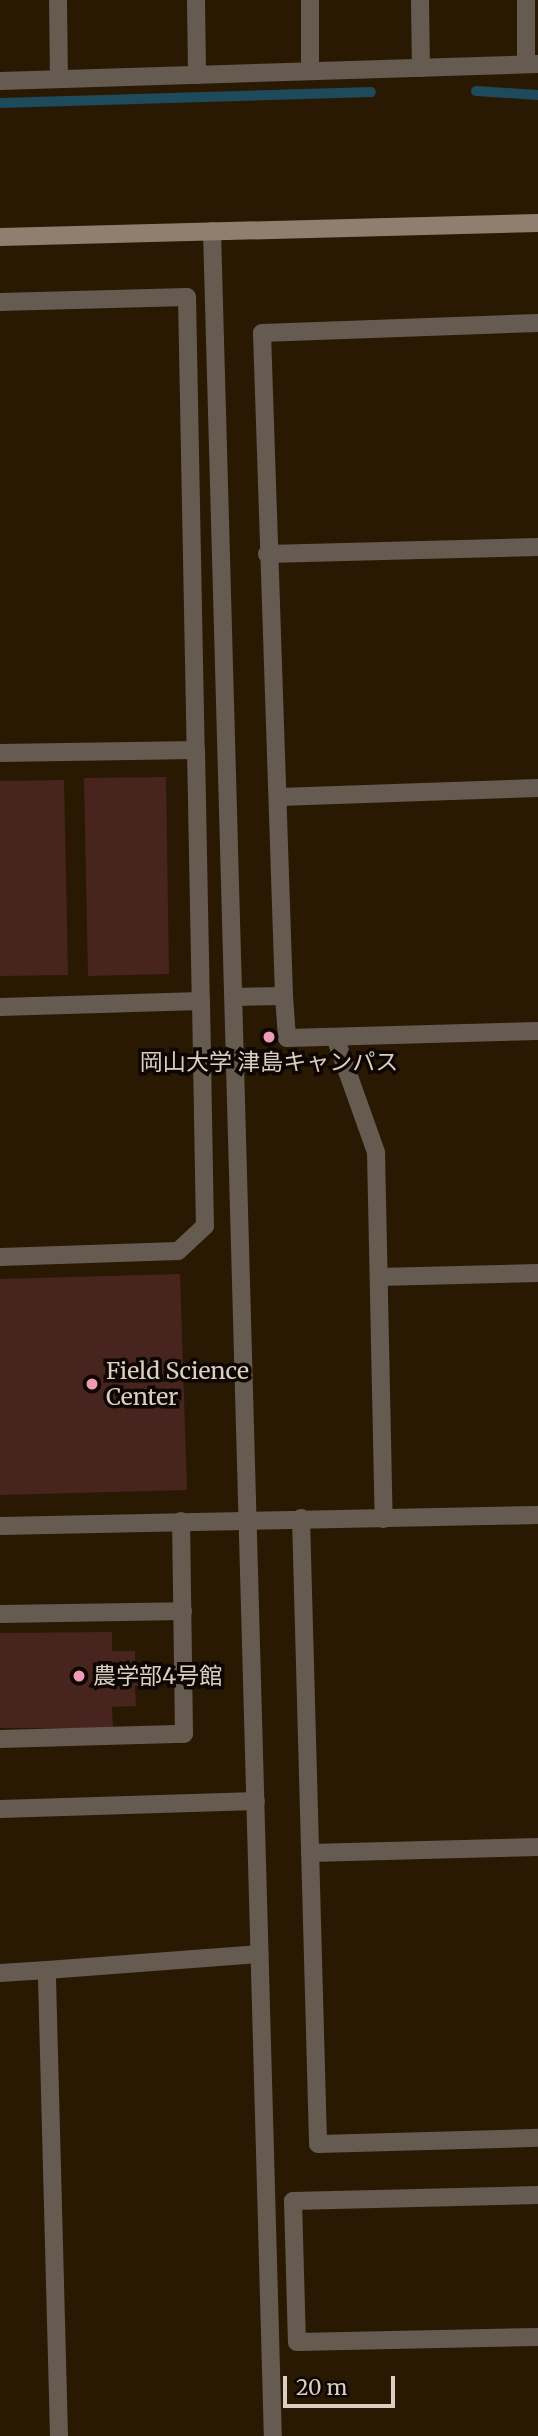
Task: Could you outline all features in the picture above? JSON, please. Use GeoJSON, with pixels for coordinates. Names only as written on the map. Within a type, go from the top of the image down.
{"type":"FeatureCollection","features":[{"type":"Feature","properties":{"kind":"street"},"geometry":{"type":"LineString","coordinates":[[58,0],[59,79]]}},
{"type":"Feature","properties":{"kind":"street"},"geometry":{"type":"LineString","coordinates":[[197,0],[197,75]]}},
{"type":"Feature","properties":{"kind":"street"},"geometry":{"type":"LineString","coordinates":[[310,0],[310,71]]}},
{"type":"Feature","properties":{"kind":"street"},"geometry":{"type":"LineString","coordinates":[[420,0],[421,68]]}},
{"type":"Feature","properties":{"kind":"street"},"geometry":{"type":"LineString","coordinates":[[0,81],[532,64],[527,0]]}},
{"type":"Feature","properties":{"kind":"street"},"geometry":{"type":"LineString","coordinates":[[0,237],[538,223]]}},
{"type":"Feature","properties":{"kind":"street"},"geometry":{"type":"LineString","coordinates":[[212,231],[273,2436]]}},
{"type":"Feature","properties":{"kind":"street"},"geometry":{"type":"LineString","coordinates":[[0,302],[187,297],[205,1226],[178,1251],[0,1257]]}},
{"type":"Feature","properties":{"kind":"street"},"geometry":{"type":"LineString","coordinates":[[538,323],[262,333],[267,554],[287,1038],[538,1031]]}},
{"type":"Feature","properties":{"kind":"street"},"geometry":{"type":"LineString","coordinates":[[267,554],[538,547]]}},
{"type":"Feature","properties":{"kind":"street"},"geometry":{"type":"LineString","coordinates":[[0,753],[196,750]]}},
{"type":"Feature","properties":{"kind":"street"},"geometry":{"type":"LineString","coordinates":[[279,797],[538,788]]}},
{"type":"Feature","properties":{"kind":"street"},"geometry":{"type":"LineString","coordinates":[[234,997],[284,996]]}},
{"type":"Feature","properties":{"kind":"street"},"geometry":{"type":"LineString","coordinates":[[0,1007],[201,1000]]}},
{"type":"Feature","properties":{"kind":"street"},"geometry":{"type":"LineString","coordinates":[[335,1037],[376,1152],[384,1519]]}},
{"type":"Feature","properties":{"kind":"street"},"geometry":{"type":"LineString","coordinates":[[379,1277],[538,1273]]}},
{"type":"Feature","properties":{"kind":"street"},"geometry":{"type":"LineString","coordinates":[[0,1526],[538,1515]]}},
{"type":"Feature","properties":{"kind":"street"},"geometry":{"type":"LineString","coordinates":[[300,1518],[318,2144],[538,2138]]}},
{"type":"Feature","properties":{"kind":"street"},"geometry":{"type":"LineString","coordinates":[[0,1739],[184,1734],[181,1521]]}},
{"type":"Feature","properties":{"kind":"street"},"geometry":{"type":"LineString","coordinates":[[0,1614],[183,1611]]}},
{"type":"Feature","properties":{"kind":"street"},"geometry":{"type":"LineString","coordinates":[[0,1809],[256,1801]]}},
{"type":"Feature","properties":{"kind":"street"},"geometry":{"type":"LineString","coordinates":[[310,1853],[538,1847]]}},
{"type":"Feature","properties":{"kind":"street"},"geometry":{"type":"LineString","coordinates":[[0,1973],[259,1954]]}},
{"type":"Feature","properties":{"kind":"street"},"geometry":{"type":"LineString","coordinates":[[47,1970],[59,2436]]}},
{"type":"Feature","properties":{"kind":"street"},"geometry":{"type":"LineString","coordinates":[[538,2195],[293,2201],[297,2342],[538,2337]]}},
{"type":"Feature","properties":{"kind":"building"},"geometry":{"type":"Polygon","coordinates":[[[166,777],[169,974],[88,976],[84,778],[166,777]]]}},
{"type":"Feature","properties":{"kind":"building"},"geometry":{"type":"Polygon","coordinates":[[[64,780],[68,975],[0,976],[0,781],[64,780]]]}},
{"type":"Feature","properties":{"kind":"building","name":"Field Science Center"},"geometry":{"type":"Polygon","coordinates":[[[180,1274],[187,1490],[0,1495],[0,1279],[180,1274]]]}},
{"type":"Feature","properties":{"kind":"building","name":"農学部4号館"},"geometry":{"type":"Polygon","coordinates":[[[112,1632],[112,1651],[135,1651],[135,1667],[158,1667],[158,1686],[135,1686],[136,1706],[112,1707],[113,1728],[0,1728],[0,1633],[112,1632]]]}},
{"type":"Feature","properties":{"kind":"waterway"},"geometry":{"type":"LineString","coordinates":[[476,91],[538,95]]}},
{"type":"Feature","properties":{"kind":"waterway"},"geometry":{"type":"LineString","coordinates":[[0,103],[371,92]]}},
{"type":"Feature","properties":{"kind":"place","name":"岡山大学 津島キャンパス"},"geometry":{"type":"Point","coordinates":[269,1037]}},
{"type":"Feature","properties":{"kind":"place","name":"Field Science Center"},"geometry":{"type":"Point","coordinates":[92,1384]}},
{"type":"Feature","properties":{"kind":"place","name":"農学部4号館"},"geometry":{"type":"Point","coordinates":[79,1676]}}]}
